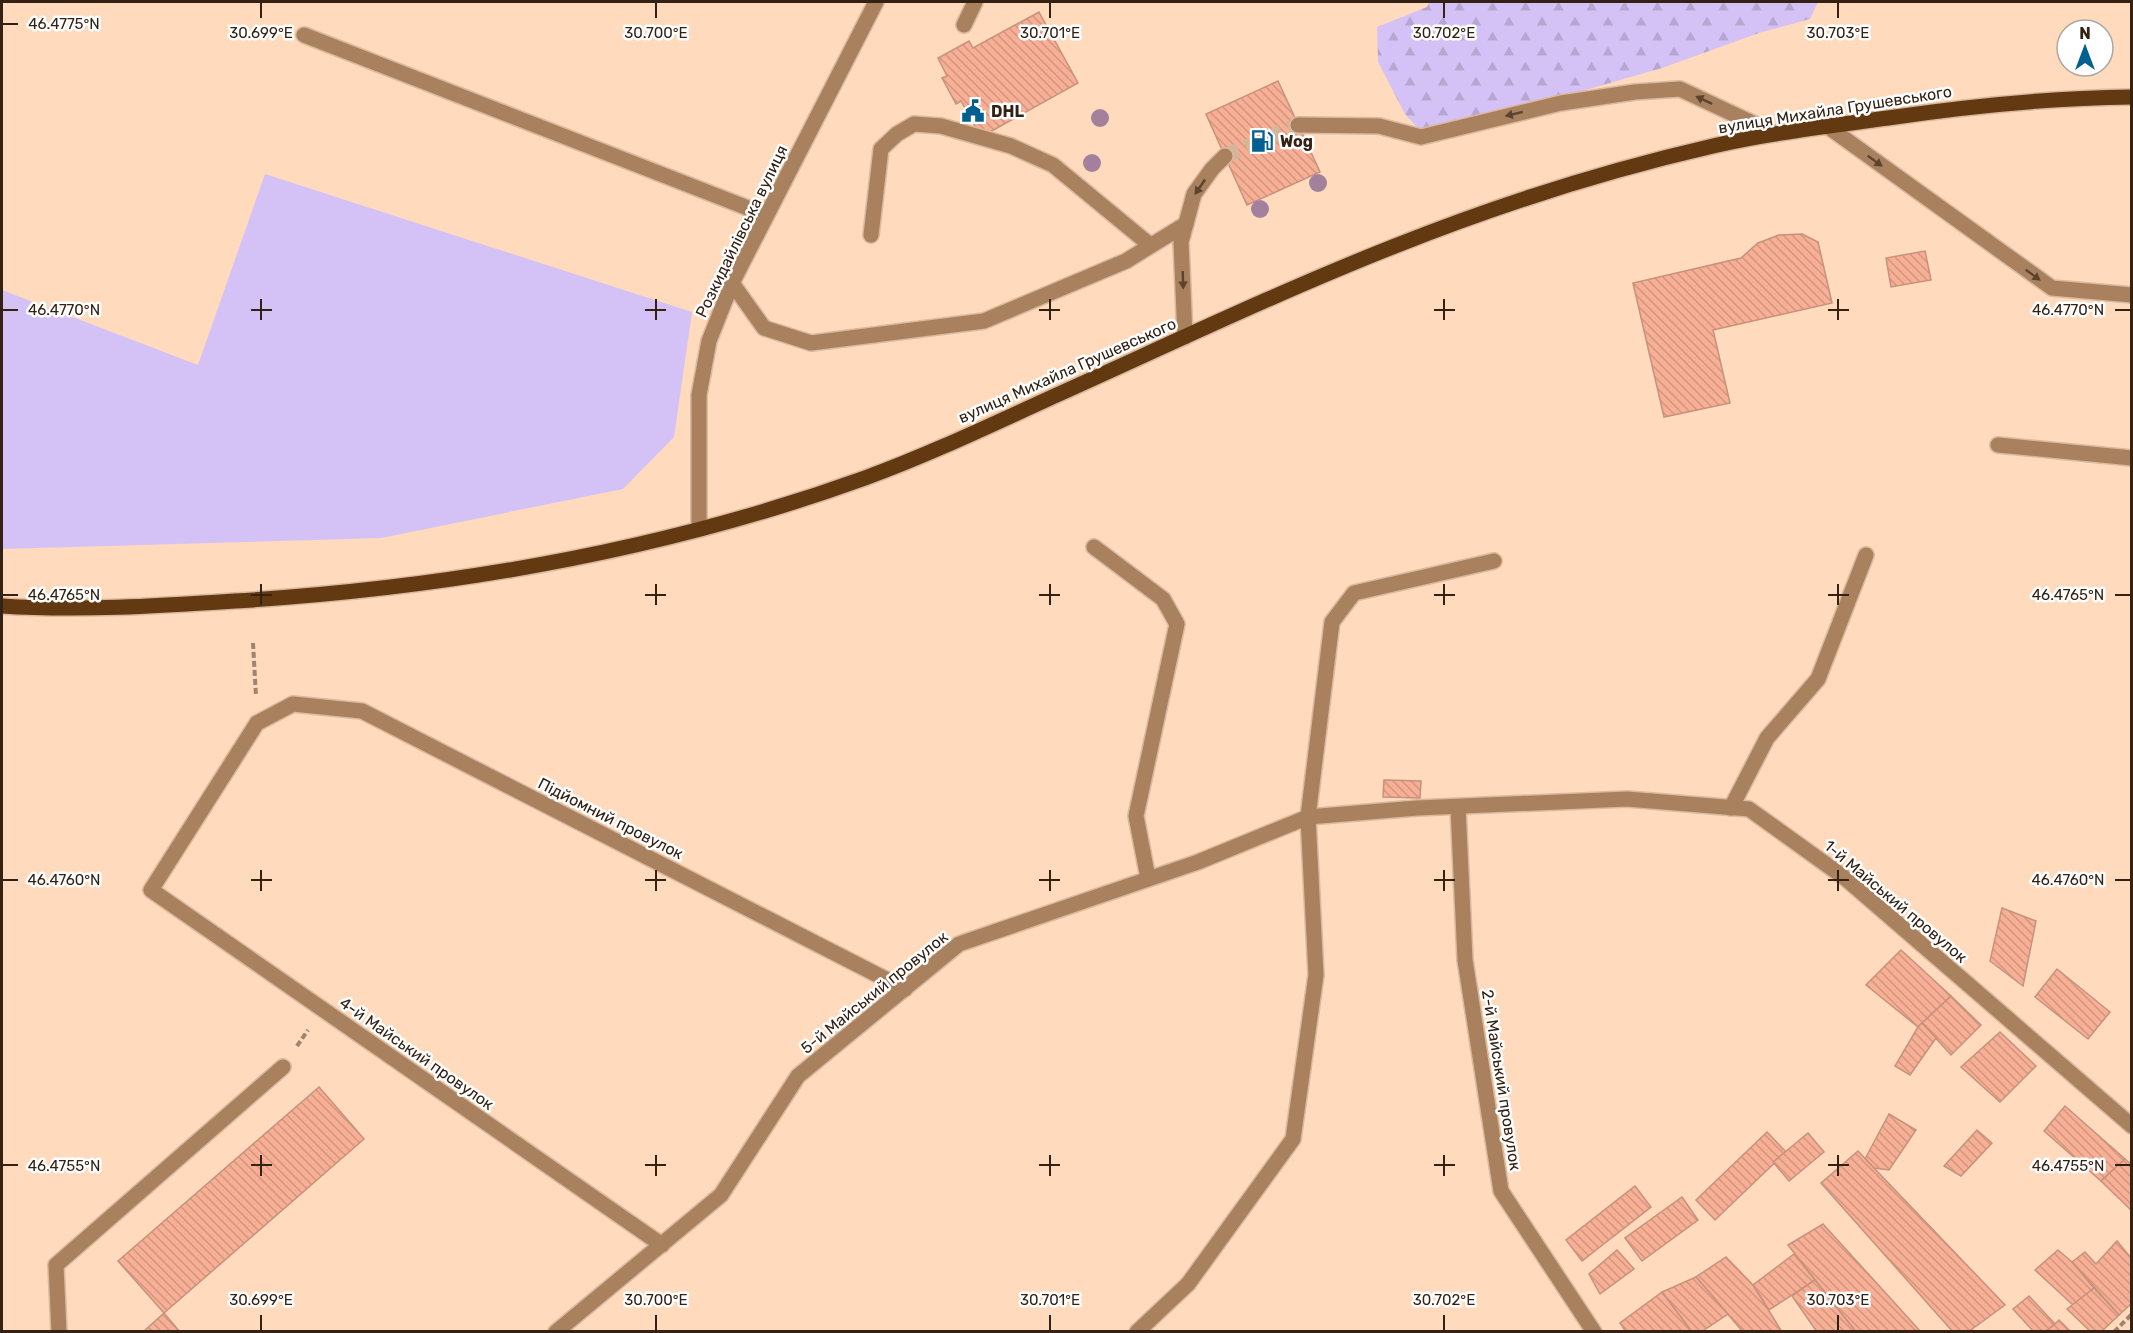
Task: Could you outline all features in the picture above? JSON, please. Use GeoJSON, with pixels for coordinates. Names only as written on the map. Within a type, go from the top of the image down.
{"type":"FeatureCollection","features":[{"type":"Feature","properties":{"kind":"main road","name":"вулиця Михайла Грушевського"},"geometry":{"type":"LineString","coordinates":[[2,606],[59,609],[158,606],[349,592],[453,580],[627,548],[787,505],[871,476],[1392,247],[1505,205],[1611,172],[1714,146],[1827,126],[1944,110],[2085,98],[2132,97]]}},
{"type":"Feature","properties":{"kind":"main road"},"geometry":{"type":"LineString","coordinates":[[2085,98],[2132,108]]}},
{"type":"Feature","properties":{"kind":"street","name":"Розкидайлівська вулиця"},"geometry":{"type":"LineString","coordinates":[[699,529],[700,385],[709,341],[732,283],[876,2]]}},
{"type":"Feature","properties":{"kind":"street"},"geometry":{"type":"LineString","coordinates":[[964,25],[975,2]]}},
{"type":"Feature","properties":{"kind":"street"},"geometry":{"type":"LineString","coordinates":[[304,34],[766,215]]}},
{"type":"Feature","properties":{"kind":"street"},"geometry":{"type":"LineString","coordinates":[[1298,125],[1379,126],[1421,137],[1561,103],[1635,92],[1680,89],[1776,134]]}},
{"type":"Feature","properties":{"kind":"street"},"geometry":{"type":"LineString","coordinates":[[871,235],[881,149],[897,134],[914,124],[941,126],[1011,146],[1053,165],[1150,245]]}},
{"type":"Feature","properties":{"kind":"street"},"geometry":{"type":"LineString","coordinates":[[1827,126],[2052,288],[2132,296]]}},
{"type":"Feature","properties":{"kind":"street"},"geometry":{"type":"LineString","coordinates":[[1185,337],[1181,242],[1194,194],[1212,169],[1225,156]]}},
{"type":"Feature","properties":{"kind":"street"},"geometry":{"type":"LineString","coordinates":[[732,283],[764,328],[811,343],[984,321],[1126,261],[1186,224]]}},
{"type":"Feature","properties":{"kind":"street"},"geometry":{"type":"LineString","coordinates":[[1998,445],[2132,458]]}},
{"type":"Feature","properties":{"kind":"street"},"geometry":{"type":"LineString","coordinates":[[1094,548],[1163,599],[1177,624],[1136,816],[1148,878]]}},
{"type":"Feature","properties":{"kind":"street"},"geometry":{"type":"LineString","coordinates":[[1731,808],[1767,738],[1818,679],[1866,555]]}},
{"type":"Feature","properties":{"kind":"street"},"geometry":{"type":"LineString","coordinates":[[1137,1332],[1188,1284],[1293,1139],[1316,975],[1308,817],[1332,622],[1354,592],[1494,561]]}},
{"type":"Feature","properties":{"kind":"street","name":"Підйомний провулок"},"geometry":{"type":"LineString","coordinates":[[257,723],[293,704],[362,711],[905,988]]}},
{"type":"Feature","properties":{"kind":"street","name":"4-й Майський провулок"},"geometry":{"type":"LineString","coordinates":[[257,723],[151,890],[662,1245]]}},
{"type":"Feature","properties":{"kind":"street","name":"1-й Майський провулок"},"geometry":{"type":"LineString","coordinates":[[1308,817],[1627,799],[1749,809],[1845,878],[2132,1126]]}},
{"type":"Feature","properties":{"kind":"street","name":"2-й Майський провулок"},"geometry":{"type":"LineString","coordinates":[[1458,807],[1465,960],[1501,1191],[1594,1332]]}},
{"type":"Feature","properties":{"kind":"street","name":"5-й Майський провулок"},"geometry":{"type":"LineString","coordinates":[[556,1332],[721,1195],[798,1076],[959,944],[1198,862],[1308,817]]}},
{"type":"Feature","properties":{"kind":"street"},"geometry":{"type":"LineString","coordinates":[[59,1332],[56,1265],[283,1067]]}},
{"type":"Feature","properties":{"kind":"path"},"geometry":{"type":"LineString","coordinates":[[253,643],[257,723]]}},
{"type":"Feature","properties":{"kind":"path"},"geometry":{"type":"LineString","coordinates":[[283,1067],[323,1009]]}},
{"type":"Feature","properties":{"kind":"path"},"geometry":{"type":"LineString","coordinates":[[2114,1332],[2132,1314]]}},
{"type":"Feature","properties":{"kind":"green space"},"geometry":{"type":"Polygon","coordinates":[[[1429,2],[1818,2],[1810,19],[1759,33],[1662,68],[1461,126],[1421,132],[1405,114],[1378,62],[1377,27],[1427,7],[1429,2]]]}},
{"type":"Feature","properties":{"kind":"green space"},"geometry":{"type":"Polygon","coordinates":[[[265,174],[692,312],[674,437],[623,489],[381,538],[2,549],[2,290],[198,365],[265,174]]]}},
{"type":"Feature","properties":{"kind":"building"},"geometry":{"type":"Polygon","coordinates":[[[1039,12],[1078,83],[981,137],[961,101],[956,104],[942,78],[947,76],[938,58],[969,41],[973,48],[1039,12]]]}},
{"type":"Feature","properties":{"kind":"building","name":"Wog"},"geometry":{"type":"Polygon","coordinates":[[[1278,81],[1320,172],[1247,205],[1206,114],[1278,81]]]}},
{"type":"Feature","properties":{"kind":"building"},"geometry":{"type":"Polygon","coordinates":[[[1802,234],[1818,242],[1832,303],[1713,330],[1730,403],[1664,417],[1633,283],[1741,258],[1758,243],[1779,235],[1802,234]]]}},
{"type":"Feature","properties":{"kind":"building"},"geometry":{"type":"Polygon","coordinates":[[[1925,251],[1931,280],[1891,287],[1886,258],[1925,251]]]}},
{"type":"Feature","properties":{"kind":"building"},"geometry":{"type":"Polygon","coordinates":[[[1384,780],[1421,781],[1420,798],[1383,797],[1384,780]]]}},
{"type":"Feature","properties":{"kind":"building"},"geometry":{"type":"Polygon","coordinates":[[[2002,908],[2036,921],[2023,986],[1990,961],[2002,908]]]}},
{"type":"Feature","properties":{"kind":"building"},"geometry":{"type":"Polygon","coordinates":[[[1901,950],[1951,996],[1918,1027],[1866,985],[1901,950]]]}},
{"type":"Feature","properties":{"kind":"building"},"geometry":{"type":"Polygon","coordinates":[[[2057,969],[2110,1012],[2088,1039],[2035,997],[2057,969]]]}},
{"type":"Feature","properties":{"kind":"building"},"geometry":{"type":"Polygon","coordinates":[[[1951,996],[1981,1025],[1951,1055],[1922,1023],[1951,996]]]}},
{"type":"Feature","properties":{"kind":"building"},"geometry":{"type":"Polygon","coordinates":[[[1922,1023],[1936,1038],[1910,1075],[1895,1066],[1922,1023]]]}},
{"type":"Feature","properties":{"kind":"building"},"geometry":{"type":"Polygon","coordinates":[[[2000,1032],[2036,1066],[2000,1102],[1961,1067],[2000,1032]]]}},
{"type":"Feature","properties":{"kind":"building"},"geometry":{"type":"Polygon","coordinates":[[[319,1087],[364,1139],[164,1313],[118,1261],[319,1087]]]}},
{"type":"Feature","properties":{"kind":"building"},"geometry":{"type":"Polygon","coordinates":[[[2065,1106],[2125,1159],[2101,1181],[2044,1131],[2065,1106]]]}},
{"type":"Feature","properties":{"kind":"building"},"geometry":{"type":"Polygon","coordinates":[[[1889,1114],[1916,1130],[1889,1170],[1874,1168],[1865,1159],[1889,1114]]]}},
{"type":"Feature","properties":{"kind":"building"},"geometry":{"type":"Polygon","coordinates":[[[1977,1130],[1992,1143],[1961,1176],[1944,1166],[1977,1130]]]}},
{"type":"Feature","properties":{"kind":"building"},"geometry":{"type":"Polygon","coordinates":[[[1767,1132],[1786,1152],[1715,1220],[1696,1200],[1767,1132]]]}},
{"type":"Feature","properties":{"kind":"building"},"geometry":{"type":"Polygon","coordinates":[[[1808,1133],[1824,1152],[1789,1181],[1773,1162],[1808,1133]]]}},
{"type":"Feature","properties":{"kind":"building"},"geometry":{"type":"Polygon","coordinates":[[[1858,1151],[2005,1305],[1968,1332],[1953,1332],[1821,1183],[1858,1151]]]}},
{"type":"Feature","properties":{"kind":"building"},"geometry":{"type":"Polygon","coordinates":[[[2125,1159],[2132,1165],[2132,1211],[2101,1181],[2125,1159]]]}},
{"type":"Feature","properties":{"kind":"building"},"geometry":{"type":"Polygon","coordinates":[[[1635,1186],[1651,1207],[1582,1261],[1566,1240],[1635,1186]]]}},
{"type":"Feature","properties":{"kind":"building"},"geometry":{"type":"Polygon","coordinates":[[[1682,1197],[1698,1220],[1642,1261],[1625,1238],[1682,1197]]]}},
{"type":"Feature","properties":{"kind":"building"},"geometry":{"type":"Polygon","coordinates":[[[1823,1224],[1921,1332],[1856,1332],[1788,1245],[1823,1224]]]}},
{"type":"Feature","properties":{"kind":"building"},"geometry":{"type":"Polygon","coordinates":[[[2117,1241],[2132,1259],[2132,1303],[2119,1315],[2072,1262],[2085,1252],[2096,1264],[2117,1241]]]}},
{"type":"Feature","properties":{"kind":"building"},"geometry":{"type":"Polygon","coordinates":[[[1617,1250],[1634,1269],[1600,1294],[1589,1274],[1617,1250]]]}},
{"type":"Feature","properties":{"kind":"building"},"geometry":{"type":"Polygon","coordinates":[[[2058,1250],[2072,1262],[2094,1288],[2073,1305],[2035,1270],[2058,1250]]]}},
{"type":"Feature","properties":{"kind":"building"},"geometry":{"type":"Polygon","coordinates":[[[1794,1254],[1815,1280],[1769,1310],[1753,1285],[1794,1254]]]}},
{"type":"Feature","properties":{"kind":"building"},"geometry":{"type":"Polygon","coordinates":[[[1726,1257],[1753,1285],[1782,1332],[1743,1332],[1696,1277],[1726,1257]]]}},
{"type":"Feature","properties":{"kind":"building"},"geometry":{"type":"Polygon","coordinates":[[[1696,1277],[1728,1314],[1701,1332],[1692,1332],[1662,1292],[1696,1277]]]}},
{"type":"Feature","properties":{"kind":"building"},"geometry":{"type":"Polygon","coordinates":[[[1815,1280],[1856,1332],[1817,1332],[1792,1296],[1815,1280]]]}},
{"type":"Feature","properties":{"kind":"building"},"geometry":{"type":"Polygon","coordinates":[[[2094,1288],[2119,1315],[2101,1332],[2091,1332],[2067,1309],[2094,1288]]]}},
{"type":"Feature","properties":{"kind":"building"},"geometry":{"type":"Polygon","coordinates":[[[1662,1292],[1692,1332],[1626,1332],[1620,1323],[1662,1292]]]}},
{"type":"Feature","properties":{"kind":"building"},"geometry":{"type":"Polygon","coordinates":[[[2029,1296],[2055,1324],[2045,1332],[2034,1332],[2013,1309],[2029,1296]]]}},
{"type":"Feature","properties":{"kind":"building"},"geometry":{"type":"Polygon","coordinates":[[[164,1313],[180,1332],[143,1332],[164,1313]]]}},
{"type":"Feature","properties":{"kind":"building"},"geometry":{"type":"Polygon","coordinates":[[[2059,1320],[2071,1332],[2045,1332],[2055,1324],[2059,1320]]]}},
{"type":"Feature","properties":{"kind":"tunnel"},"geometry":{"type":"LineString","coordinates":[[1225,156],[1298,125]]}},
{"type":"Feature","properties":{"kind":"place","name":"DHL"},"geometry":{"type":"Point","coordinates":[973,111]}},
{"type":"Feature","properties":{"kind":"place","name":"Wog"},"geometry":{"type":"Point","coordinates":[1262,141]}}]}
